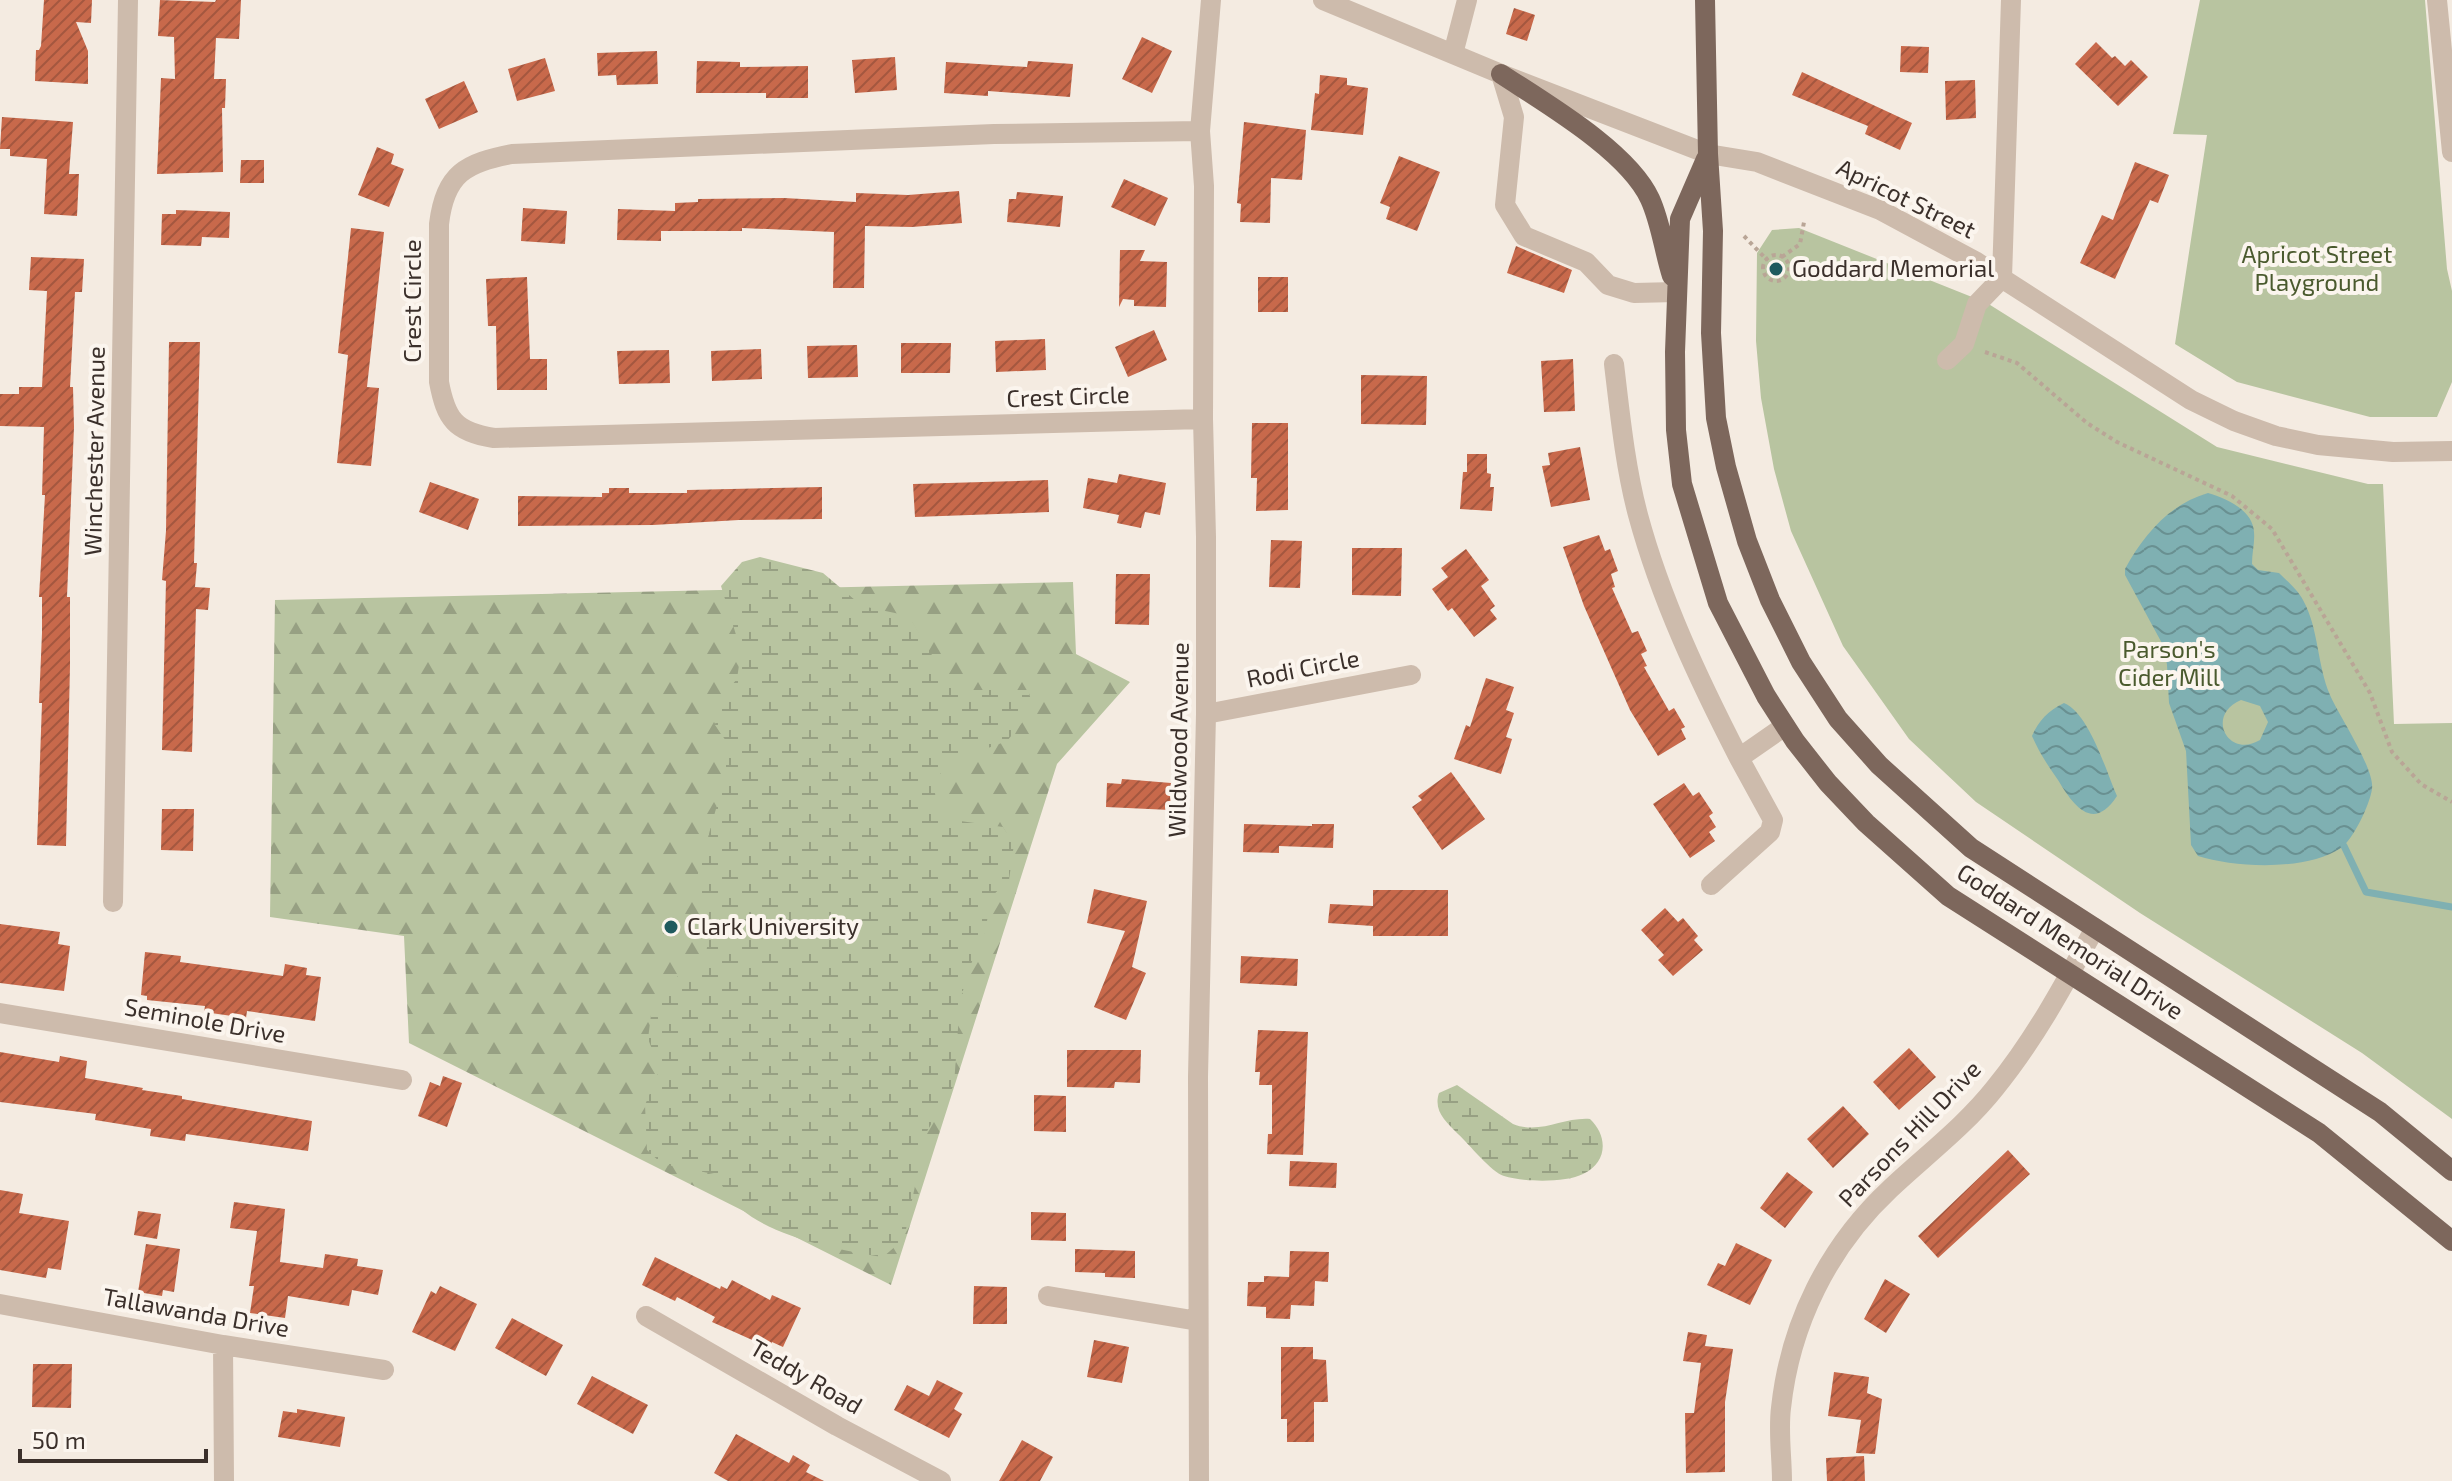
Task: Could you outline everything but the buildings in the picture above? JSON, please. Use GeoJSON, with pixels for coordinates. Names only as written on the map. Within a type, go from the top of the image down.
{"type":"FeatureCollection","features":[{"type":"Feature","properties":{"kind":"main road","name":"Goddard Memorial Drive"},"geometry":{"type":"LineString","coordinates":[[1705,0],[1713,231],[1711,348],[1720,442],[1747,541],[1770,600],[1801,662],[1838,719],[1879,765],[1971,848],[2370,1105],[2452,1171]]}},
{"type":"Feature","properties":{"kind":"main road"},"geometry":{"type":"LineString","coordinates":[[1501,74],[1594,138],[1638,180],[1656,214],[1676,292]]}},
{"type":"Feature","properties":{"kind":"main road","name":"Goddard Memorial Drive"},"geometry":{"type":"LineString","coordinates":[[1708,154],[1680,219],[1676,292],[1676,430],[1686,502],[1718,603],[1785,726],[1828,783],[1866,823],[1948,896],[2319,1133],[2452,1241]]}},
{"type":"Feature","properties":{"kind":"street","name":"Winchester Avenue"},"geometry":{"type":"LineString","coordinates":[[113,902],[128,0]]}},
{"type":"Feature","properties":{"kind":"street","name":"Wildwood Avenue"},"geometry":{"type":"LineString","coordinates":[[1199,1481],[1198,1077],[1206,714],[1204,186],[1200,131],[1211,0]]}},
{"type":"Feature","properties":{"kind":"street","name":"Apricot Street"},"geometry":{"type":"LineString","coordinates":[[1323,0],[1501,74],[1708,154],[1757,162],[1880,210],[2002,278],[2191,400],[2234,421],[2276,436],[2318,445],[2393,452],[2452,451]]}},
{"type":"Feature","properties":{"kind":"street"},"geometry":{"type":"LineString","coordinates":[[1453,54],[1467,0]]}},
{"type":"Feature","properties":{"kind":"street"},"geometry":{"type":"LineString","coordinates":[[1947,360],[1964,344],[1977,304],[2002,278],[2011,0]]}},
{"type":"Feature","properties":{"kind":"street"},"geometry":{"type":"LineString","coordinates":[[2437,0],[2452,152]]}},
{"type":"Feature","properties":{"kind":"street"},"geometry":{"type":"LineString","coordinates":[[1501,74],[1514,117],[1505,205],[1524,236],[1586,262],[1608,285],[1634,293],[1676,292]]}},
{"type":"Feature","properties":{"kind":"street","name":"Crest Circle"},"geometry":{"type":"LineString","coordinates":[[1200,131],[947,136],[512,154],[484,159],[471,164],[457,176],[441,205],[439,382],[443,403],[453,421],[471,434],[494,438],[1203,419]]}},
{"type":"Feature","properties":{"kind":"street"},"geometry":{"type":"LineString","coordinates":[[1614,364],[1624,449],[1638,514],[1665,599],[1707,696],[1773,820],[1770,832],[1711,885]]}},
{"type":"Feature","properties":{"kind":"street","name":"Rodi Circle"},"geometry":{"type":"LineString","coordinates":[[1206,714],[1411,675]]}},
{"type":"Feature","properties":{"kind":"street"},"geometry":{"type":"LineString","coordinates":[[1739,758],[1785,726]]}},
{"type":"Feature","properties":{"kind":"street","name":"Parsons Hill Drive"},"geometry":{"type":"LineString","coordinates":[[1782,1481],[1781,1410],[1789,1357],[1814,1289],[1858,1223],[1887,1191],[1950,1135],[1995,1089],[2051,1008],[2095,928]]}},
{"type":"Feature","properties":{"kind":"street","name":"Seminole Drive"},"geometry":{"type":"LineString","coordinates":[[0,1013],[402,1080]]}},
{"type":"Feature","properties":{"kind":"street"},"geometry":{"type":"LineString","coordinates":[[1048,1296],[1198,1321]]}},
{"type":"Feature","properties":{"kind":"street","name":"Tallawanda Drive"},"geometry":{"type":"LineString","coordinates":[[0,1304],[223,1345],[384,1370]]}},
{"type":"Feature","properties":{"kind":"street","name":"Teddy Road"},"geometry":{"type":"LineString","coordinates":[[646,1316],[837,1426],[941,1481]]}},
{"type":"Feature","properties":{"kind":"street"},"geometry":{"type":"LineString","coordinates":[[223,1345],[224,1481]]}},
{"type":"Feature","properties":{"kind":"path"},"geometry":{"type":"LineString","coordinates":[[1782,257],[1800,244],[1804,222]]}},
{"type":"Feature","properties":{"kind":"path"},"geometry":{"type":"LineString","coordinates":[[1744,236],[1767,260]]}},
{"type":"Feature","properties":{"kind":"path"},"geometry":{"type":"LineString","coordinates":[[1774,256],[1782,257],[1788,264],[1788,272],[1783,279],[1775,281],[1765,274],[1763,267],[1774,256]]}},
{"type":"Feature","properties":{"kind":"path"},"geometry":{"type":"LineString","coordinates":[[1964,344],[2017,363],[2097,429],[2117,442],[2232,496],[2272,529],[2370,693],[2392,752],[2421,784],[2452,802]]}},
{"type":"Feature","properties":{"kind":"green space","name":"Apricot Street Playground"},"geometry":{"type":"Polygon","coordinates":[[[2200,0],[2425,0],[2447,269],[2452,291],[2452,382],[2437,417],[2370,417],[2237,382],[2175,344],[2207,135],[2173,134],[2200,0]]]}},
{"type":"Feature","properties":{"kind":"green space","name":"Parson's Cider Mill"},"geometry":{"type":"Polygon","coordinates":[[[1799,228],[1987,303],[2217,447],[2368,484],[2383,484],[2394,724],[2452,723],[2452,1119],[2362,1053],[2140,913],[1976,802],[1909,739],[1843,646],[1791,531],[1774,469],[1761,398],[1756,341],[1757,253],[1772,230],[1799,228]]]}},
{"type":"Feature","properties":{"kind":"green space"},"geometry":{"type":"Polygon","coordinates":[[[760,557],[823,573],[862,606],[909,616],[939,667],[966,690],[1028,690],[1032,703],[1026,718],[1007,741],[953,761],[937,777],[935,794],[946,819],[1003,827],[1014,844],[1009,880],[991,897],[983,945],[975,952],[960,1000],[954,1085],[926,1133],[904,1239],[883,1257],[828,1246],[772,1228],[741,1209],[714,1174],[662,1164],[647,1150],[645,1105],[660,1069],[648,1039],[651,1015],[672,980],[701,962],[707,948],[698,873],[726,773],[726,741],[715,725],[719,700],[737,679],[741,651],[721,586],[742,562],[760,557]]]}},
{"type":"Feature","properties":{"kind":"green space","name":"Clark University"},"geometry":{"type":"Polygon","coordinates":[[[1073,582],[1076,654],[1130,682],[1057,764],[891,1285],[409,1043],[404,936],[270,917],[275,600],[1073,582]]]}},
{"type":"Feature","properties":{"kind":"green space"},"geometry":{"type":"Polygon","coordinates":[[[1457,1085],[1513,1124],[1523,1127],[1590,1119],[1600,1133],[1601,1156],[1591,1169],[1566,1179],[1532,1180],[1504,1176],[1487,1164],[1439,1111],[1439,1093],[1457,1085]]]}},
{"type":"Feature","properties":{"kind":"water"},"geometry":{"type":"Polygon","coordinates":[[[2208,493],[2244,511],[2254,532],[2252,564],[2258,570],[2279,573],[2301,596],[2312,623],[2330,695],[2368,769],[2372,789],[2351,838],[2341,848],[2309,861],[2271,865],[2231,863],[2198,856],[2191,845],[2186,751],[2169,703],[2164,647],[2125,575],[2125,569],[2159,522],[2194,498],[2208,493]],[[2241,700],[2230,707],[2224,715],[2223,724],[2230,740],[2249,744],[2260,740],[2268,722],[2260,706],[2241,700]]]}},
{"type":"Feature","properties":{"kind":"water"},"geometry":{"type":"Polygon","coordinates":[[[2064,703],[2073,709],[2089,730],[2117,796],[2100,813],[2092,814],[2077,806],[2032,736],[2045,716],[2064,703]]]}},
{"type":"Feature","properties":{"kind":"waterway"},"geometry":{"type":"LineString","coordinates":[[2344,846],[2366,892],[2452,907]]}},
{"type":"Feature","properties":{"kind":"place","name":"Goddard Memorial"},"geometry":{"type":"Point","coordinates":[1776,269]}},
{"type":"Feature","properties":{"kind":"place","name":"Clark University"},"geometry":{"type":"Point","coordinates":[671,927]}}]}
